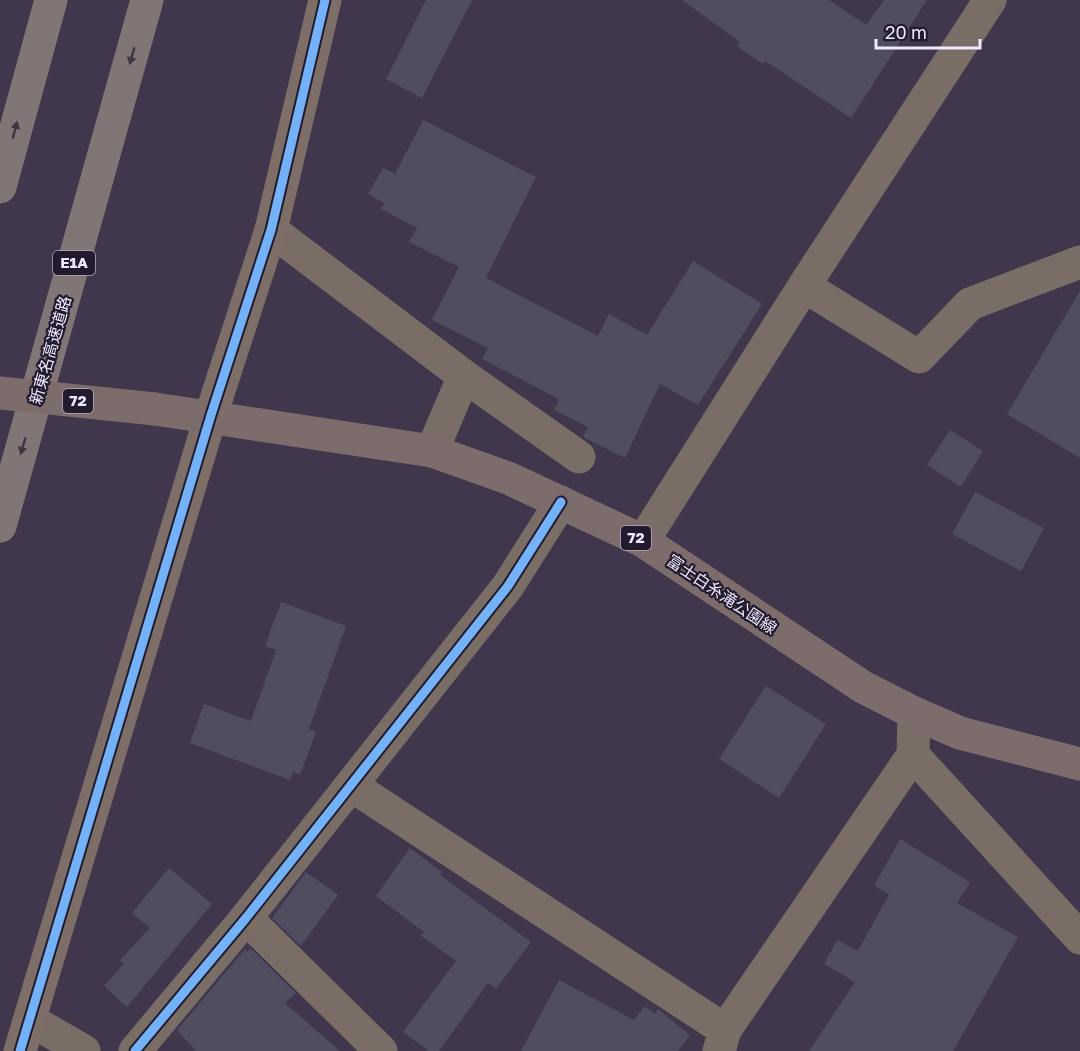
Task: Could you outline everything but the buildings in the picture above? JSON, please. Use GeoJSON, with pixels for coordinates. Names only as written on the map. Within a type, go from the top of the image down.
{"type":"FeatureCollection","features":[{"type":"Feature","properties":{"kind":"highway"},"geometry":{"type":"LineString","coordinates":[[0,187],[51,0]]}},
{"type":"Feature","properties":{"kind":"highway","name":"新東名高速道路"},"geometry":{"type":"LineString","coordinates":[[0,526],[147,0]]}},
{"type":"Feature","properties":{"kind":"main road","name":"富士白糸滝公園線"},"geometry":{"type":"LineString","coordinates":[[0,393],[210,415],[432,450],[508,478],[643,541],[863,687],[914,713],[960,733],[1080,764]]}},
{"type":"Feature","properties":{"kind":"street"},"geometry":{"type":"LineString","coordinates":[[20,1051],[210,415],[271,230],[325,0]]}},
{"type":"Feature","properties":{"kind":"street"},"geometry":{"type":"LineString","coordinates":[[643,541],[804,286],[990,0]]}},
{"type":"Feature","properties":{"kind":"street"},"geometry":{"type":"LineString","coordinates":[[271,230],[464,376],[579,457]]}},
{"type":"Feature","properties":{"kind":"street"},"geometry":{"type":"LineString","coordinates":[[804,286],[919,357],[970,304],[1080,262]]}},
{"type":"Feature","properties":{"kind":"street"},"geometry":{"type":"LineString","coordinates":[[432,450],[464,376]]}},
{"type":"Feature","properties":{"kind":"street"},"geometry":{"type":"LineString","coordinates":[[135,1051],[352,786],[508,586],[561,502]]}},
{"type":"Feature","properties":{"kind":"street"},"geometry":{"type":"LineString","coordinates":[[352,786],[722,1040],[913,755],[914,713]]}},
{"type":"Feature","properties":{"kind":"street"},"geometry":{"type":"LineString","coordinates":[[913,755],[1080,938]]}},
{"type":"Feature","properties":{"kind":"street"},"geometry":{"type":"LineString","coordinates":[[246,918],[381,1051]]}},
{"type":"Feature","properties":{"kind":"street"},"geometry":{"type":"LineString","coordinates":[[30,1020],[84,1051]]}},
{"type":"Feature","properties":{"kind":"cycle path"},"geometry":{"type":"LineString","coordinates":[[20,1051],[211,415],[271,230],[325,0]]}},
{"type":"Feature","properties":{"kind":"cycle path"},"geometry":{"type":"LineString","coordinates":[[135,1051],[246,918],[508,586],[561,502]]}}]}
